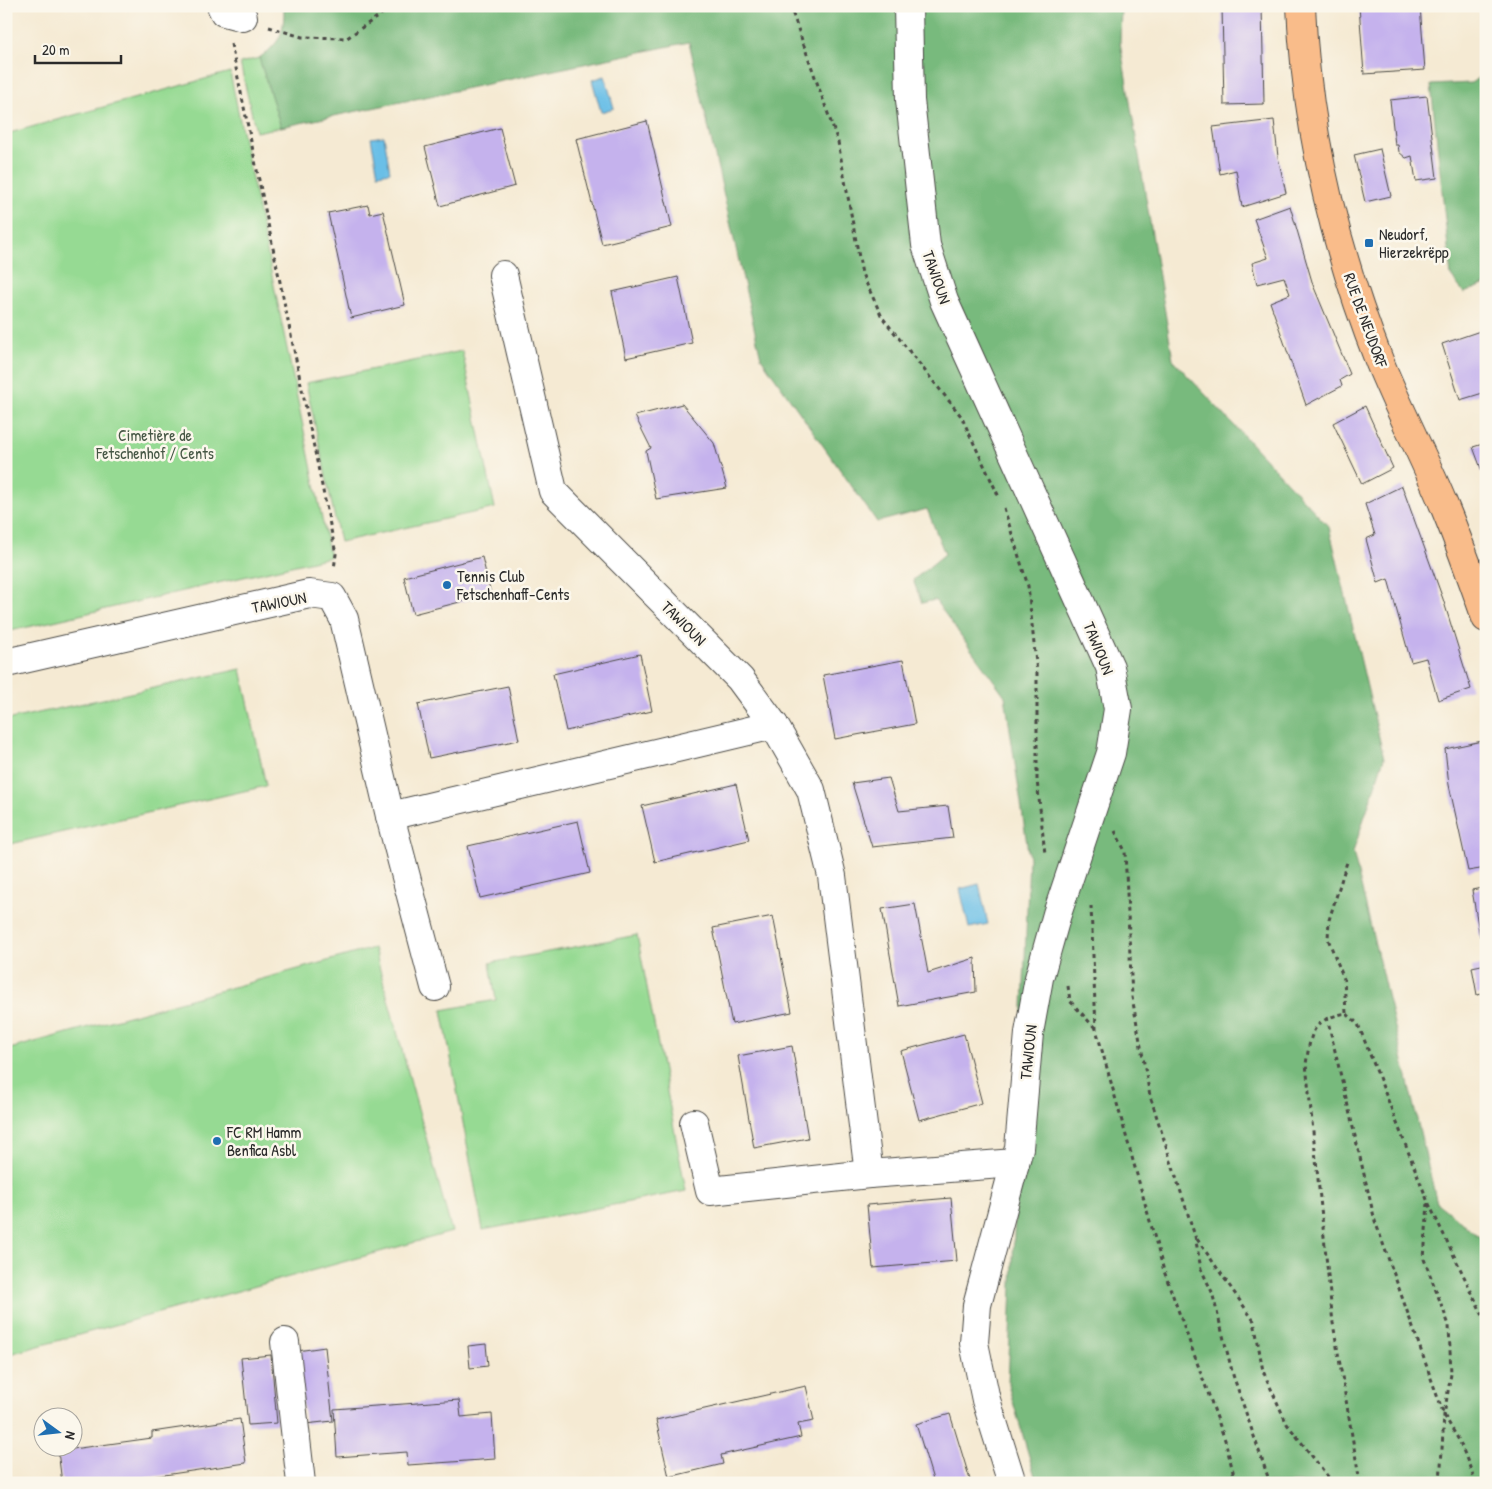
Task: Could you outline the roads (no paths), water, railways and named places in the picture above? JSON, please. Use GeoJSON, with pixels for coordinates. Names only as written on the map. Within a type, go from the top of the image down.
{"type":"FeatureCollection","features":[{"type":"Feature","properties":{"kind":"main road","name":"RUE DE NEUDORF"},"geometry":{"type":"LineString","coordinates":[[1302,6],[1302,39],[1313,134],[1334,225],[1381,364],[1445,507],[1486,618]]}},
{"type":"Feature","properties":{"kind":"street","name":"TAWIOUN"},"geometry":{"type":"LineString","coordinates":[[908,6],[910,100],[926,245],[944,301],[1110,667],[1118,709],[1111,752],[1038,978],[1029,1033],[1019,1148],[976,1305],[974,1343],[986,1400],[1012,1483]]}},
{"type":"Feature","properties":{"kind":"street","name":"TAWIOUN"},"geometry":{"type":"LineString","coordinates":[[503,275],[554,491],[740,679],[774,725],[811,790],[832,876],[869,1174]]}},
{"type":"Feature","properties":{"kind":"street","name":"TAWIOUN"},"geometry":{"type":"LineString","coordinates":[[6,663],[308,594],[332,597],[344,619],[390,816]]}},
{"type":"Feature","properties":{"kind":"street"},"geometry":{"type":"LineString","coordinates":[[435,987],[390,816],[774,725]]}},
{"type":"Feature","properties":{"kind":"street"},"geometry":{"type":"LineString","coordinates":[[694,1123],[710,1191],[869,1174],[1015,1163]]}},
{"type":"Feature","properties":{"kind":"street"},"geometry":{"type":"LineString","coordinates":[[285,1342],[301,1483]]}},
{"type":"Feature","properties":{"kind":"water"},"geometry":{"type":"Polygon","coordinates":[[[605,76],[614,108],[601,112],[592,80],[605,76]]]}},
{"type":"Feature","properties":{"kind":"water"},"geometry":{"type":"Polygon","coordinates":[[[384,136],[390,172],[378,174],[371,138],[384,136]]]}},
{"type":"Feature","properties":{"kind":"water"},"geometry":{"type":"Polygon","coordinates":[[[979,884],[988,924],[969,928],[960,889],[979,884]]]}},
{"type":"Feature","properties":{"kind":"place","name":"Neudorf, Hierzekrëpp"},"geometry":{"type":"Point","coordinates":[1369,243]}},
{"type":"Feature","properties":{"kind":"place","name":"Tennis Club Fetschenhaff-Cents"},"geometry":{"type":"Point","coordinates":[447,585]}},
{"type":"Feature","properties":{"kind":"place","name":"FC RM Hamm Benfica Asbl"},"geometry":{"type":"Point","coordinates":[217,1141]}},
{"type":"Feature","properties":{"kind":"park label","name":"Cimetière de Fetschenhof / Cents"},"geometry":{"type":"Point","coordinates":[155,444]}}]}
